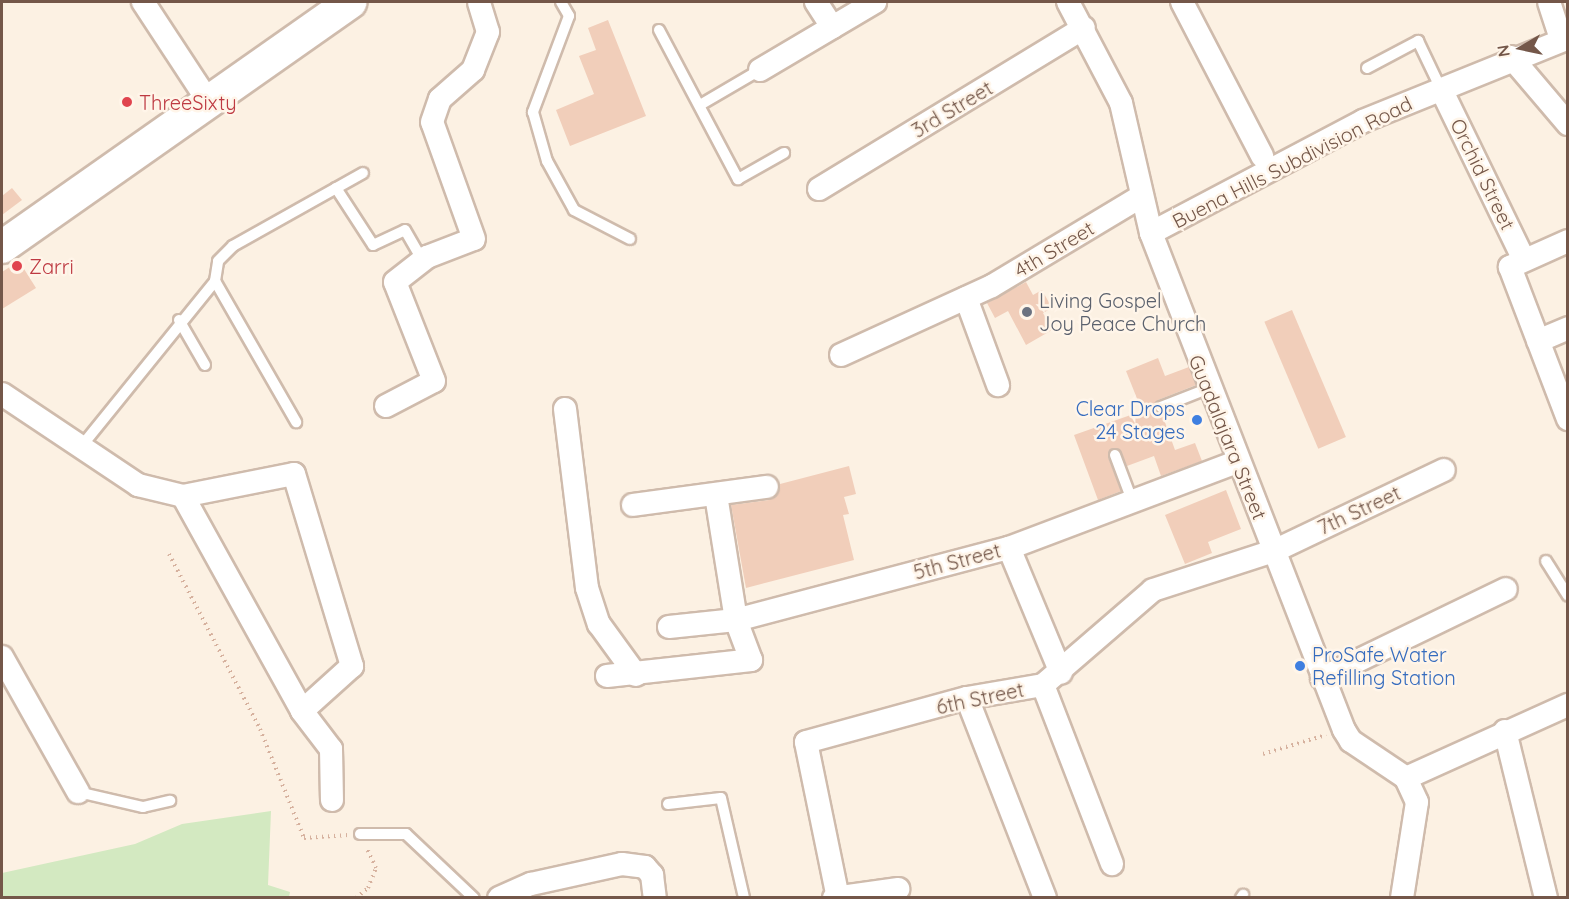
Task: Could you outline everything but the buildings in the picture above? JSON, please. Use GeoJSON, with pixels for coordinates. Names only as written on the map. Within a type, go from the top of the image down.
{"type":"FeatureCollection","features":[{"type":"Feature","properties":{"kind":"main road"},"geometry":{"type":"LineString","coordinates":[[2,247],[351,2]]}},
{"type":"Feature","properties":{"kind":"street"},"geometry":{"type":"LineString","coordinates":[[143,2],[208,101]]}},
{"type":"Feature","properties":{"kind":"street"},"geometry":{"type":"LineString","coordinates":[[386,406],[434,381],[429,359],[394,288],[403,272],[422,260],[474,239],[432,122],[432,109],[477,61],[488,32],[479,2]]}},
{"type":"Feature","properties":{"kind":"street"},"geometry":{"type":"LineString","coordinates":[[816,2],[832,27]]}},
{"type":"Feature","properties":{"kind":"street"},"geometry":{"type":"LineString","coordinates":[[760,70],[875,2]]}},
{"type":"Feature","properties":{"kind":"street","name":"Guadalajara Street"},"geometry":{"type":"LineString","coordinates":[[1068,2],[1084,28],[1121,103],[1140,197],[1151,233],[1208,389],[1344,730],[1351,741],[1406,778]]}},
{"type":"Feature","properties":{"kind":"street"},"geometry":{"type":"LineString","coordinates":[[1182,2],[1262,156]]}},
{"type":"Feature","properties":{"kind":"street"},"geometry":{"type":"LineString","coordinates":[[1549,2],[1564,38]]}},
{"type":"Feature","properties":{"kind":"street","name":"3rd Street"},"geometry":{"type":"LineString","coordinates":[[819,189],[1084,28]]}},
{"type":"Feature","properties":{"kind":"street","name":"Buena Hills Subdivision Road"},"geometry":{"type":"LineString","coordinates":[[1151,233],[1363,121],[1511,57],[1564,38]]}},
{"type":"Feature","properties":{"kind":"street"},"geometry":{"type":"LineString","coordinates":[[1511,57],[1568,124]]}},
{"type":"Feature","properties":{"kind":"street","name":"Orchid Street"},"geometry":{"type":"LineString","coordinates":[[1441,89],[1517,263],[1538,341],[1563,393],[1568,419]]}},
{"type":"Feature","properties":{"kind":"street","name":"4th Street"},"geometry":{"type":"LineString","coordinates":[[842,355],[966,298],[1140,197]]}},
{"type":"Feature","properties":{"kind":"street"},"geometry":{"type":"LineString","coordinates":[[1517,263],[1568,241]]}},
{"type":"Feature","properties":{"kind":"street"},"geometry":{"type":"LineString","coordinates":[[966,298],[998,385]]}},
{"type":"Feature","properties":{"kind":"street"},"geometry":{"type":"LineString","coordinates":[[1538,341],[1568,328]]}},
{"type":"Feature","properties":{"kind":"street"},"geometry":{"type":"LineString","coordinates":[[2,394],[138,486],[183,496],[294,474],[352,666],[302,711]]}},
{"type":"Feature","properties":{"kind":"street"},"geometry":{"type":"LineString","coordinates":[[565,409],[587,588],[599,624],[636,675]]}},
{"type":"Feature","properties":{"kind":"street","name":"5th Street"},"geometry":{"type":"LineString","coordinates":[[669,627],[736,620],[1009,548],[1237,462]]}},
{"type":"Feature","properties":{"kind":"street","name":"7th Street"},"geometry":{"type":"LineString","coordinates":[[1274,551],[1444,470]]}},
{"type":"Feature","properties":{"kind":"street"},"geometry":{"type":"LineString","coordinates":[[633,505],[767,487]]}},
{"type":"Feature","properties":{"kind":"street"},"geometry":{"type":"LineString","coordinates":[[607,676],[636,675],[751,660],[736,620],[716,495]]}},
{"type":"Feature","properties":{"kind":"street"},"geometry":{"type":"LineString","coordinates":[[183,496],[302,711],[332,749],[332,800]]}},
{"type":"Feature","properties":{"kind":"street"},"geometry":{"type":"LineString","coordinates":[[1009,548],[1112,864]]}},
{"type":"Feature","properties":{"kind":"street"},"geometry":{"type":"LineString","coordinates":[[1052,679],[1153,590],[1274,551]]}},
{"type":"Feature","properties":{"kind":"street"},"geometry":{"type":"LineString","coordinates":[[1323,678],[1506,589]]}},
{"type":"Feature","properties":{"kind":"street"},"geometry":{"type":"LineString","coordinates":[[2,657],[78,792]]}},
{"type":"Feature","properties":{"kind":"street","name":"6th Street"},"geometry":{"type":"LineString","coordinates":[[837,897],[806,742],[968,698],[1052,679]]}},
{"type":"Feature","properties":{"kind":"street"},"geometry":{"type":"LineString","coordinates":[[968,698],[1045,897]]}},
{"type":"Feature","properties":{"kind":"street"},"geometry":{"type":"LineString","coordinates":[[1402,897],[1417,802],[1406,778],[1505,731],[1568,705]]}},
{"type":"Feature","properties":{"kind":"street"},"geometry":{"type":"LineString","coordinates":[[1505,731],[1546,897]]}},
{"type":"Feature","properties":{"kind":"street"},"geometry":{"type":"LineString","coordinates":[[499,897],[531,884],[622,864],[645,867],[655,897]]}},
{"type":"Feature","properties":{"kind":"street"},"geometry":{"type":"LineString","coordinates":[[837,897],[898,889]]}},
{"type":"Feature","properties":{"kind":"lane"},"geometry":{"type":"LineString","coordinates":[[561,2],[569,16],[533,112],[547,161],[574,210],[630,239]]}},
{"type":"Feature","properties":{"kind":"lane"},"geometry":{"type":"LineString","coordinates":[[659,30],[738,179],[784,153]]}},
{"type":"Feature","properties":{"kind":"lane"},"geometry":{"type":"LineString","coordinates":[[1367,68],[1418,41],[1441,89]]}},
{"type":"Feature","properties":{"kind":"lane"},"geometry":{"type":"LineString","coordinates":[[700,105],[760,70]]}},
{"type":"Feature","properties":{"kind":"lane"},"geometry":{"type":"LineString","coordinates":[[80,448],[179,320],[215,281],[218,261],[233,246],[363,173]]}},
{"type":"Feature","properties":{"kind":"lane"},"geometry":{"type":"LineString","coordinates":[[336,188],[373,245],[405,230],[422,260]]}},
{"type":"Feature","properties":{"kind":"lane"},"geometry":{"type":"LineString","coordinates":[[215,281],[296,422]]}},
{"type":"Feature","properties":{"kind":"lane"},"geometry":{"type":"LineString","coordinates":[[179,320],[205,365]]}},
{"type":"Feature","properties":{"kind":"lane"},"geometry":{"type":"LineString","coordinates":[[1161,407],[1208,389]]}},
{"type":"Feature","properties":{"kind":"lane"},"geometry":{"type":"LineString","coordinates":[[1115,455],[1133,503]]}},
{"type":"Feature","properties":{"kind":"lane"},"geometry":{"type":"LineString","coordinates":[[1546,561],[1568,596]]}},
{"type":"Feature","properties":{"kind":"lane"},"geometry":{"type":"LineString","coordinates":[[78,792],[143,807],[170,801]]}},
{"type":"Feature","properties":{"kind":"lane"},"geometry":{"type":"LineString","coordinates":[[668,804],[721,798],[744,897]]}},
{"type":"Feature","properties":{"kind":"lane"},"geometry":{"type":"LineString","coordinates":[[360,834],[406,834],[474,897]]}},
{"type":"Feature","properties":{"kind":"path"},"geometry":{"type":"LineString","coordinates":[[169,554],[260,729],[304,838],[360,834],[376,868],[368,888],[356,897]]}},
{"type":"Feature","properties":{"kind":"path"},"geometry":{"type":"LineString","coordinates":[[1263,754],[1344,730]]}},
{"type":"Feature","properties":{"kind":"green space"},"geometry":{"type":"Polygon","coordinates":[[[271,811],[268,885],[290,892],[289,897],[2,897],[2,873],[135,844],[182,824],[271,811]]]}},
{"type":"Feature","properties":{"kind":"place","name":"ThreeSixty"},"geometry":{"type":"Point","coordinates":[127,102]}},
{"type":"Feature","properties":{"kind":"place","name":"Zarri"},"geometry":{"type":"Point","coordinates":[17,266]}},
{"type":"Feature","properties":{"kind":"place","name":"Living Gospel Joy Peace Church"},"geometry":{"type":"Point","coordinates":[1027,312]}},
{"type":"Feature","properties":{"kind":"place","name":"Clear Drops 24 Stages"},"geometry":{"type":"Point","coordinates":[1197,420]}},
{"type":"Feature","properties":{"kind":"place","name":"ProSafe Water Refilling Station"},"geometry":{"type":"Point","coordinates":[1300,666]}}]}
